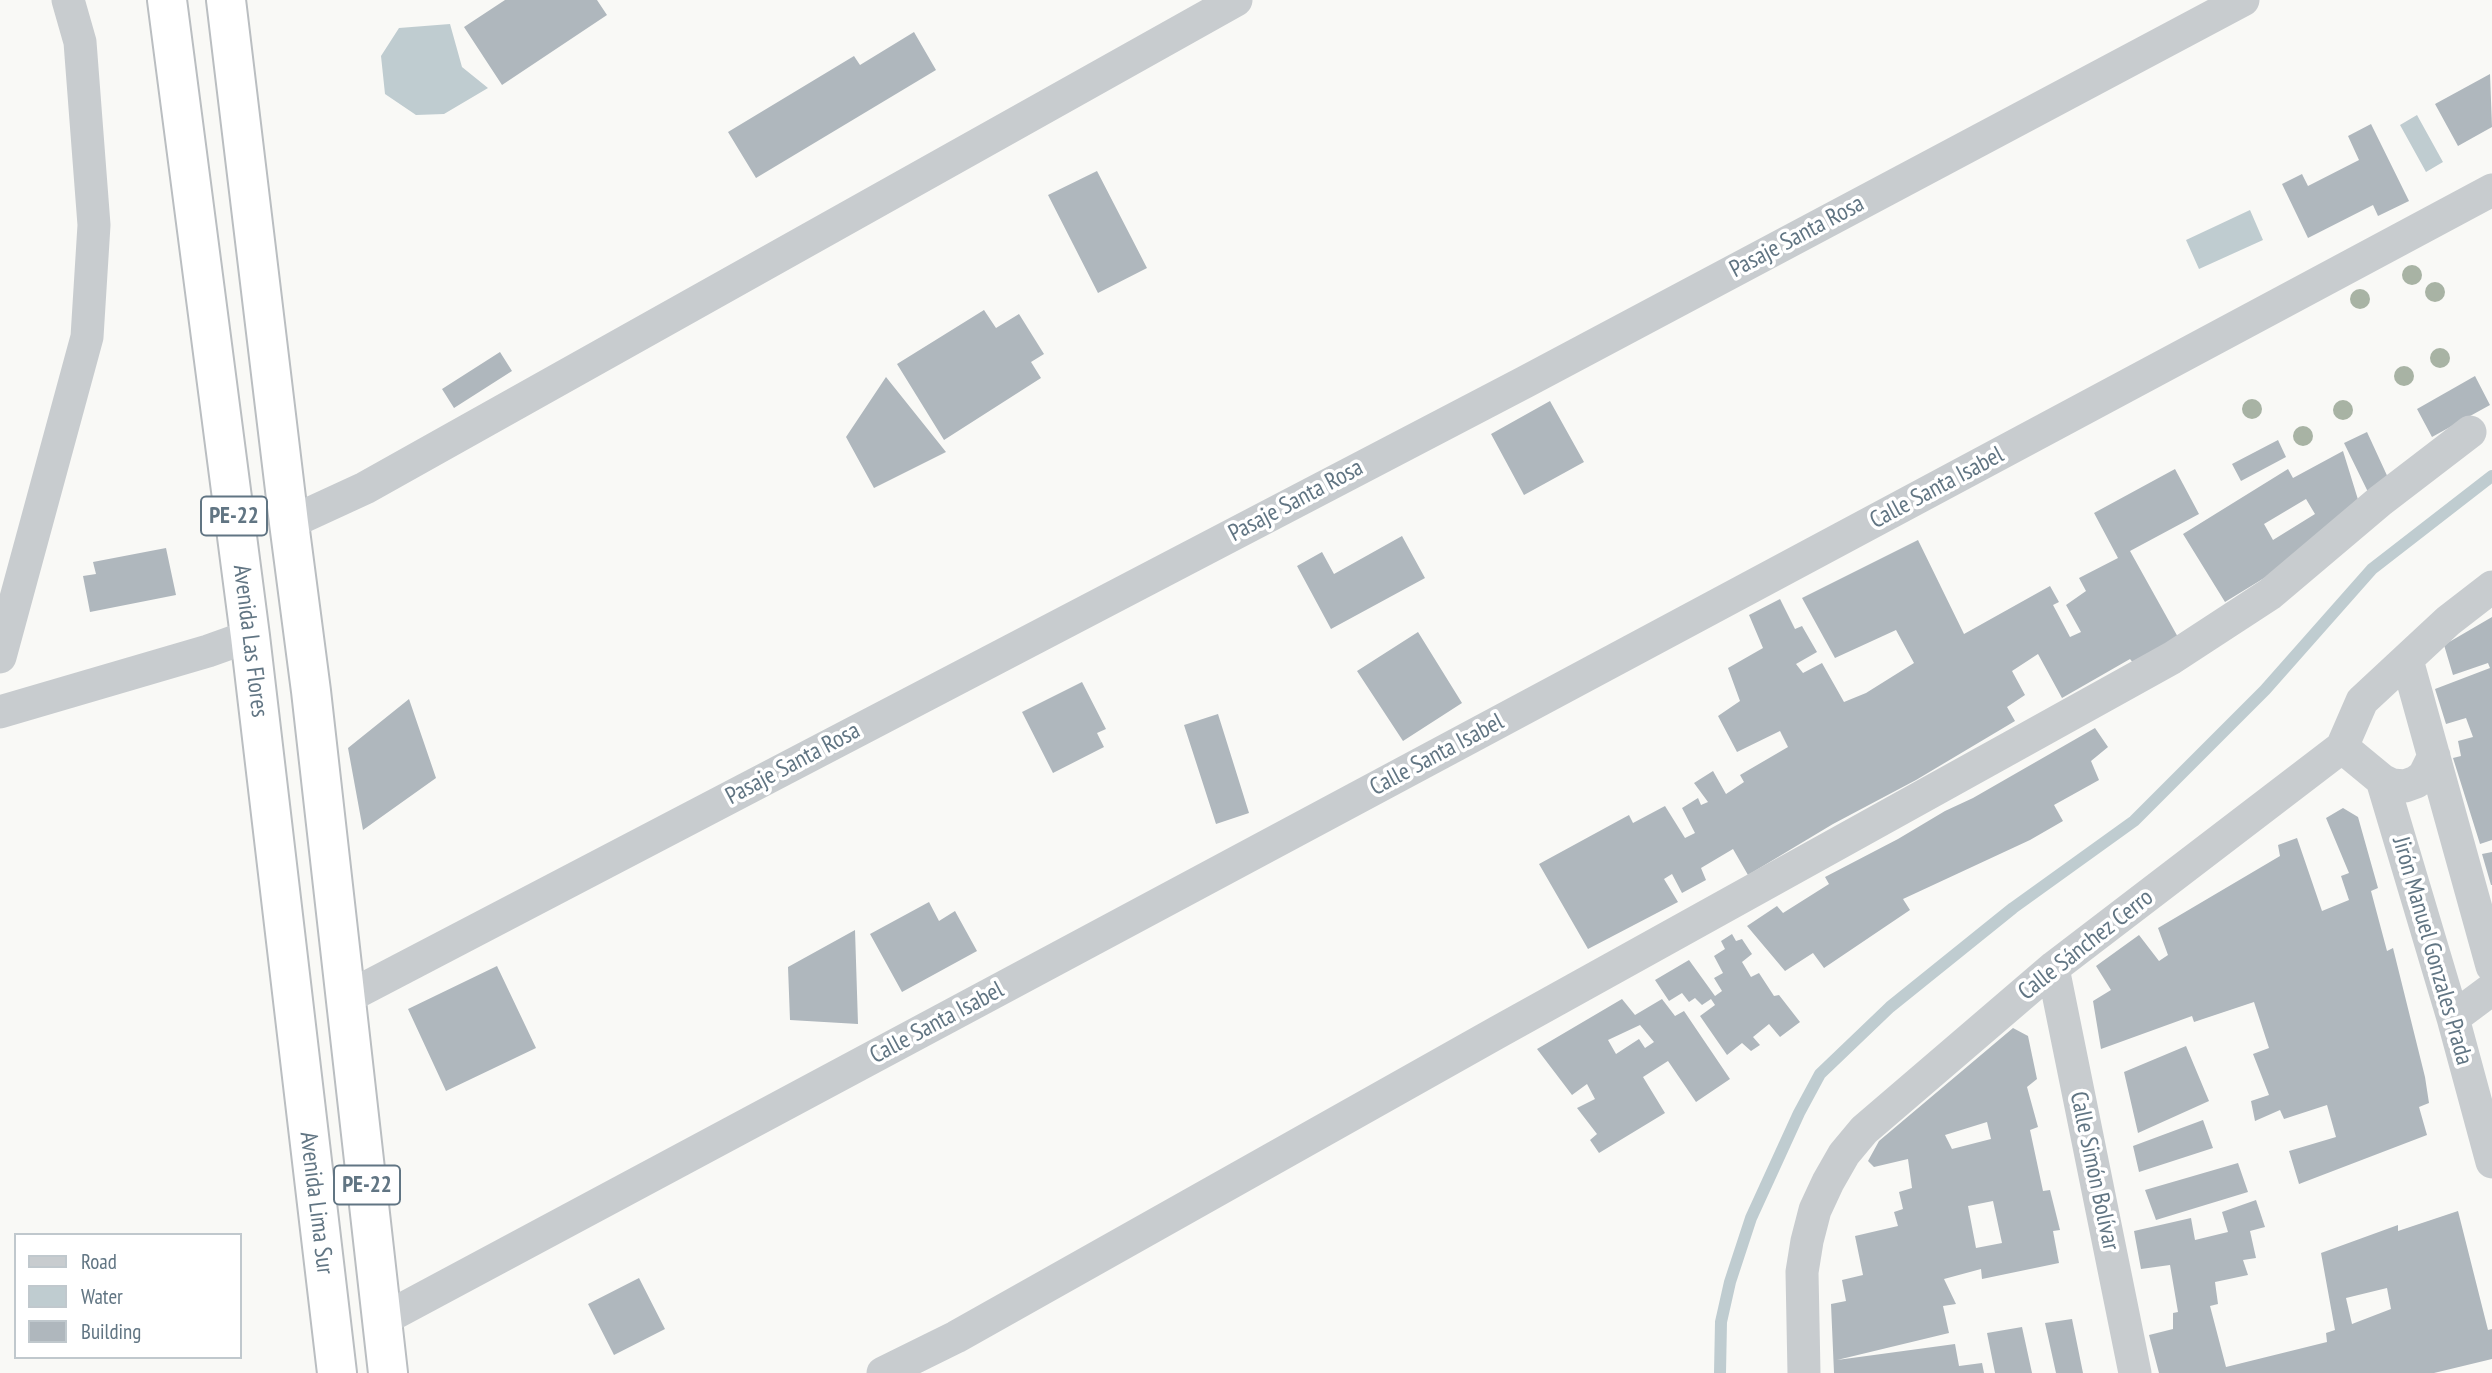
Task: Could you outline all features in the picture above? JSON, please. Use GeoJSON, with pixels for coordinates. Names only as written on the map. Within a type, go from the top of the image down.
{"type":"FeatureCollection","features":[{"type":"Feature","properties":{"kind":"highway","name":"Avenida Las Flores"},"geometry":{"type":"LineString","coordinates":[[167,0],[250,636],[295,1032]]}},
{"type":"Feature","properties":{"kind":"highway","name":"PE-22"},"geometry":{"type":"LineString","coordinates":[[226,0],[311,691],[388,1373]]}},
{"type":"Feature","properties":{"kind":"highway"},"geometry":{"type":"LineString","coordinates":[[257,701],[311,691]]}},
{"type":"Feature","properties":{"kind":"highway","name":"Avenida Lima Sur"},"geometry":{"type":"LineString","coordinates":[[295,1032],[337,1373]]}},
{"type":"Feature","properties":{"kind":"street"},"geometry":{"type":"LineString","coordinates":[[0,657],[87,337],[94,225],[80,41],[68,0]]}},
{"type":"Feature","properties":{"kind":"street"},"geometry":{"type":"LineString","coordinates":[[289,523],[377,481],[1236,0]]}},
{"type":"Feature","properties":{"kind":"street","name":"Pasaje Santa Rosa"},"geometry":{"type":"LineString","coordinates":[[346,998],[1513,388],[2243,0]]}},
{"type":"Feature","properties":{"kind":"street","name":"Calle Santa Isabel"},"geometry":{"type":"LineString","coordinates":[[382,1320],[2492,190]]}},
{"type":"Feature","properties":{"kind":"street"},"geometry":{"type":"LineString","coordinates":[[883,1373],[956,1337],[2172,658],[2270,594],[2380,501],[2470,432]]}},
{"type":"Feature","properties":{"kind":"street","name":"Calle Sánchez Cerro"},"geometry":{"type":"LineString","coordinates":[[1804,1373],[1802,1272],[1807,1241],[1815,1210],[1828,1182],[1844,1154],[1864,1130],[2053,968],[2342,747],[2362,701],[2448,621],[2492,587]]}},
{"type":"Feature","properties":{"kind":"street"},"geometry":{"type":"LineString","coordinates":[[0,712],[208,651],[250,636]]}},
{"type":"Feature","properties":{"kind":"street"},"geometry":{"type":"LineString","coordinates":[[2407,660],[2492,966]]}},
{"type":"Feature","properties":{"kind":"street"},"geometry":{"type":"LineString","coordinates":[[2342,747],[2392,785],[2416,782],[2424,776],[2434,756]]}},
{"type":"Feature","properties":{"kind":"street","name":"Jirón Manuel Gonzales Prada"},"geometry":{"type":"LineString","coordinates":[[2382,780],[2454,1018],[2492,1162]]}},
{"type":"Feature","properties":{"kind":"street","name":"Calle Simón Bolívar"},"geometry":{"type":"LineString","coordinates":[[2053,968],[2136,1373]]}},
{"type":"Feature","properties":{"kind":"street"},"geometry":{"type":"LineString","coordinates":[[2454,1018],[2492,989]]}},
{"type":"Feature","properties":{"kind":"water"},"geometry":{"type":"Polygon","coordinates":[[[450,24],[462,67],[488,88],[444,114],[416,115],[385,94],[381,56],[399,28],[450,24]]]}},
{"type":"Feature","properties":{"kind":"water"},"geometry":{"type":"Polygon","coordinates":[[[2417,115],[2443,162],[2426,172],[2400,125],[2417,115]]]}},
{"type":"Feature","properties":{"kind":"water"},"geometry":{"type":"Polygon","coordinates":[[[2250,210],[2263,240],[2199,269],[2186,240],[2250,210]]]}},
{"type":"Feature","properties":{"kind":"building"},"geometry":{"type":"Polygon","coordinates":[[[505,0],[597,0],[607,15],[502,85],[464,27],[505,0]]]}},
{"type":"Feature","properties":{"kind":"building"},"geometry":{"type":"Polygon","coordinates":[[[914,32],[936,70],[756,178],[728,132],[854,56],[860,65],[914,32]]]}},
{"type":"Feature","properties":{"kind":"building"},"geometry":{"type":"Polygon","coordinates":[[[2490,74],[2492,127],[2458,146],[2435,104],[2490,74]]]}},
{"type":"Feature","properties":{"kind":"building"},"geometry":{"type":"Polygon","coordinates":[[[2371,124],[2409,201],[2378,216],[2373,205],[2308,238],[2282,184],[2302,174],[2308,186],[2359,160],[2348,136],[2371,124]]]}},
{"type":"Feature","properties":{"kind":"building"},"geometry":{"type":"Polygon","coordinates":[[[1097,171],[1147,268],[1098,293],[1048,195],[1097,171]]]}},
{"type":"Feature","properties":{"kind":"building"},"geometry":{"type":"Polygon","coordinates":[[[984,310],[996,328],[1019,314],[1044,354],[1031,362],[1041,378],[944,440],[897,364],[984,310]]]}},
{"type":"Feature","properties":{"kind":"building"},"geometry":{"type":"Polygon","coordinates":[[[500,352],[512,371],[454,408],[442,389],[500,352]]]}},
{"type":"Feature","properties":{"kind":"building"},"geometry":{"type":"Polygon","coordinates":[[[2475,376],[2490,405],[2432,437],[2417,409],[2475,376]]]}},
{"type":"Feature","properties":{"kind":"building"},"geometry":{"type":"Polygon","coordinates":[[[886,377],[946,452],[874,488],[846,437],[886,377]]]}},
{"type":"Feature","properties":{"kind":"building"},"geometry":{"type":"Polygon","coordinates":[[[1550,401],[1584,462],[1524,495],[1491,434],[1550,401]]]}},
{"type":"Feature","properties":{"kind":"building"},"geometry":{"type":"Polygon","coordinates":[[[2367,432],[2390,482],[2368,492],[2344,443],[2367,432]]]}},
{"type":"Feature","properties":{"kind":"building"},"geometry":{"type":"Polygon","coordinates":[[[2278,440],[2286,457],[2241,481],[2232,464],[2278,440]]]}},
{"type":"Feature","properties":{"kind":"building"},"geometry":{"type":"Polygon","coordinates":[[[2343,451],[2360,506],[2328,539],[2225,602],[2183,534],[2288,469],[2293,478],[2343,451]],[[2306,499],[2264,524],[2273,540],[2315,514],[2306,499]]]}},
{"type":"Feature","properties":{"kind":"building"},"geometry":{"type":"Polygon","coordinates":[[[2175,469],[2199,514],[2130,551],[2179,639],[2134,664],[2130,659],[2062,698],[2038,654],[2012,671],[2025,695],[2007,707],[2015,721],[1748,875],[1733,849],[1701,868],[1706,880],[1682,893],[1672,874],[1664,879],[1678,902],[1588,949],[1539,864],[1629,815],[1633,823],[1665,806],[1685,838],[1695,833],[1682,808],[1698,798],[1701,805],[1708,802],[1694,783],[1713,771],[1726,794],[1744,782],[1740,775],[1788,747],[1780,731],[1737,752],[1718,716],[1740,701],[1728,668],[1763,648],[1749,615],[1780,599],[1795,629],[1802,626],[1817,652],[1796,664],[1803,673],[1822,663],[1844,702],[1866,693],[1914,663],[1896,630],[1835,658],[1802,598],[1918,540],[1964,634],[2050,586],[2059,602],[2053,605],[2070,637],[2081,632],[2066,605],[2086,591],[2079,578],[2118,558],[2094,513],[2175,469]]]}},
{"type":"Feature","properties":{"kind":"building"},"geometry":{"type":"Polygon","coordinates":[[[1402,536],[1425,578],[1331,629],[1297,566],[1322,552],[1334,574],[1402,536]]]}},
{"type":"Feature","properties":{"kind":"building"},"geometry":{"type":"Polygon","coordinates":[[[166,548],[176,595],[90,612],[83,576],[96,574],[93,562],[166,548]]]}},
{"type":"Feature","properties":{"kind":"building"},"geometry":{"type":"Polygon","coordinates":[[[2492,617],[2492,840],[2480,844],[2453,758],[2461,756],[2458,741],[2473,737],[2466,718],[2446,724],[2435,689],[2490,668],[2488,663],[2453,675],[2444,645],[2492,617]]]}},
{"type":"Feature","properties":{"kind":"building"},"geometry":{"type":"Polygon","coordinates":[[[1418,632],[1462,703],[1403,741],[1357,671],[1418,632]]]}},
{"type":"Feature","properties":{"kind":"building"},"geometry":{"type":"Polygon","coordinates":[[[1082,682],[1106,729],[1097,733],[1104,747],[1053,773],[1022,712],[1082,682]]]}},
{"type":"Feature","properties":{"kind":"building"},"geometry":{"type":"Polygon","coordinates":[[[409,699],[436,778],[363,830],[348,748],[409,699]]]}},
{"type":"Feature","properties":{"kind":"building"},"geometry":{"type":"Polygon","coordinates":[[[1218,714],[1249,813],[1216,824],[1184,725],[1218,714]]]}},
{"type":"Feature","properties":{"kind":"building"},"geometry":{"type":"Polygon","coordinates":[[[2095,728],[2108,747],[2091,761],[2099,780],[2054,805],[2063,821],[2030,840],[1903,899],[1910,910],[1824,968],[1813,953],[1785,971],[1747,926],[1777,906],[1783,913],[1829,884],[1825,877],[1973,798],[2095,728]]]}},
{"type":"Feature","properties":{"kind":"building"},"geometry":{"type":"Polygon","coordinates":[[[2343,808],[2358,817],[2378,888],[2371,891],[2387,951],[2393,948],[2425,1077],[2429,1103],[2419,1107],[2427,1135],[2299,1184],[2289,1151],[2336,1137],[2327,1105],[2284,1119],[2280,1110],[2255,1121],[2251,1101],[2269,1095],[2253,1054],[2269,1048],[2254,1002],[2194,1022],[2192,1016],[2101,1049],[2093,1001],[2111,990],[2096,966],[2139,935],[2159,961],[2168,955],[2158,928],[2280,856],[2278,845],[2297,838],[2322,911],[2349,900],[2341,876],[2349,873],[2326,818],[2343,808]]]}},
{"type":"Feature","properties":{"kind":"building"},"geometry":{"type":"Polygon","coordinates":[[[2492,852],[2492,885],[2491,885],[2482,854],[2492,852]]]}},
{"type":"Feature","properties":{"kind":"building"},"geometry":{"type":"Polygon","coordinates":[[[929,902],[939,921],[955,911],[977,951],[902,992],[870,934],[929,902]]]}},
{"type":"Feature","properties":{"kind":"building"},"geometry":{"type":"Polygon","coordinates":[[[855,930],[858,1024],[790,1020],[788,967],[855,930]]]}},
{"type":"Feature","properties":{"kind":"building"},"geometry":{"type":"Polygon","coordinates":[[[1732,934],[1736,941],[1742,939],[1752,954],[1742,962],[1751,977],[1759,973],[1774,996],[1779,995],[1800,1022],[1780,1037],[1769,1024],[1753,1037],[1760,1045],[1751,1051],[1742,1043],[1727,1055],[1700,1016],[1715,1005],[1711,999],[1702,1005],[1695,998],[1689,1002],[1682,993],[1669,1001],[1655,980],[1689,960],[1715,996],[1722,991],[1714,978],[1723,973],[1714,956],[1725,949],[1721,941],[1732,934]]]}},
{"type":"Feature","properties":{"kind":"building"},"geometry":{"type":"Polygon","coordinates":[[[497,966],[536,1048],[446,1091],[408,1009],[497,966]]]}},
{"type":"Feature","properties":{"kind":"building"},"geometry":{"type":"Polygon","coordinates":[[[1622,999],[1635,1015],[1662,999],[1675,1016],[1684,1011],[1730,1079],[1696,1102],[1668,1061],[1643,1077],[1665,1113],[1599,1153],[1590,1140],[1597,1134],[1577,1108],[1595,1099],[1587,1084],[1572,1095],[1537,1049],[1622,999]],[[1640,1025],[1608,1040],[1616,1054],[1639,1039],[1645,1048],[1654,1042],[1640,1025]]]}},
{"type":"Feature","properties":{"kind":"building"},"geometry":{"type":"Polygon","coordinates":[[[2013,1028],[2028,1036],[2037,1079],[2027,1087],[2038,1127],[2030,1130],[2043,1191],[2050,1190],[2060,1230],[2053,1231],[2059,1263],[1982,1279],[1981,1269],[1944,1279],[1956,1304],[1943,1306],[1949,1333],[1837,1360],[1955,1344],[1959,1366],[1982,1363],[1984,1373],[1834,1373],[1831,1304],[1846,1301],[1842,1280],[1863,1275],[1855,1236],[1898,1226],[1894,1212],[1903,1209],[1899,1192],[1912,1188],[1908,1159],[1874,1167],[1868,1161],[1879,1141],[2013,1028]],[[1987,1122],[1945,1135],[1952,1149],[1991,1139],[1987,1122]],[[1993,1201],[1968,1206],[1976,1248],[2002,1243],[1993,1201]]]}},
{"type":"Feature","properties":{"kind":"building"},"geometry":{"type":"Polygon","coordinates":[[[2186,1046],[2209,1101],[2138,1133],[2124,1072],[2186,1046]]]}},
{"type":"Feature","properties":{"kind":"building"},"geometry":{"type":"Polygon","coordinates":[[[2203,1120],[2213,1148],[2139,1172],[2133,1146],[2203,1120]]]}},
{"type":"Feature","properties":{"kind":"building"},"geometry":{"type":"Polygon","coordinates":[[[2238,1163],[2248,1192],[2156,1220],[2145,1190],[2238,1163]]]}},
{"type":"Feature","properties":{"kind":"building"},"geometry":{"type":"Polygon","coordinates":[[[2256,1200],[2265,1227],[2250,1231],[2256,1258],[2243,1260],[2248,1275],[2215,1282],[2218,1304],[2210,1306],[2226,1367],[2327,1342],[2326,1333],[2335,1330],[2321,1253],[2398,1225],[2398,1231],[2458,1211],[2488,1330],[2492,1329],[2492,1359],[2434,1373],[2159,1373],[2149,1335],[2173,1329],[2173,1313],[2178,1312],[2170,1265],[2141,1269],[2134,1231],[2191,1218],[2195,1240],[2228,1232],[2222,1212],[2256,1200]],[[2387,1288],[2346,1298],[2352,1324],[2391,1309],[2387,1288]]]}},
{"type":"Feature","properties":{"kind":"building"},"geometry":{"type":"Polygon","coordinates":[[[639,1278],[665,1329],[614,1355],[588,1304],[639,1278]]]}},
{"type":"Feature","properties":{"kind":"building"},"geometry":{"type":"Polygon","coordinates":[[[2072,1319],[2083,1373],[2056,1373],[2045,1323],[2072,1319]]]}},
{"type":"Feature","properties":{"kind":"building"},"geometry":{"type":"Polygon","coordinates":[[[2022,1327],[2032,1373],[1995,1373],[1987,1333],[2022,1327]]]}},
{"type":"Feature","properties":{"kind":"waterway"},"geometry":{"type":"LineString","coordinates":[[1720,1373],[1721,1322],[1730,1282],[1751,1218],[1820,1074],[1890,1007],[2013,908],[2134,821],[2265,690],[2372,569],[2492,476]]}}]}
